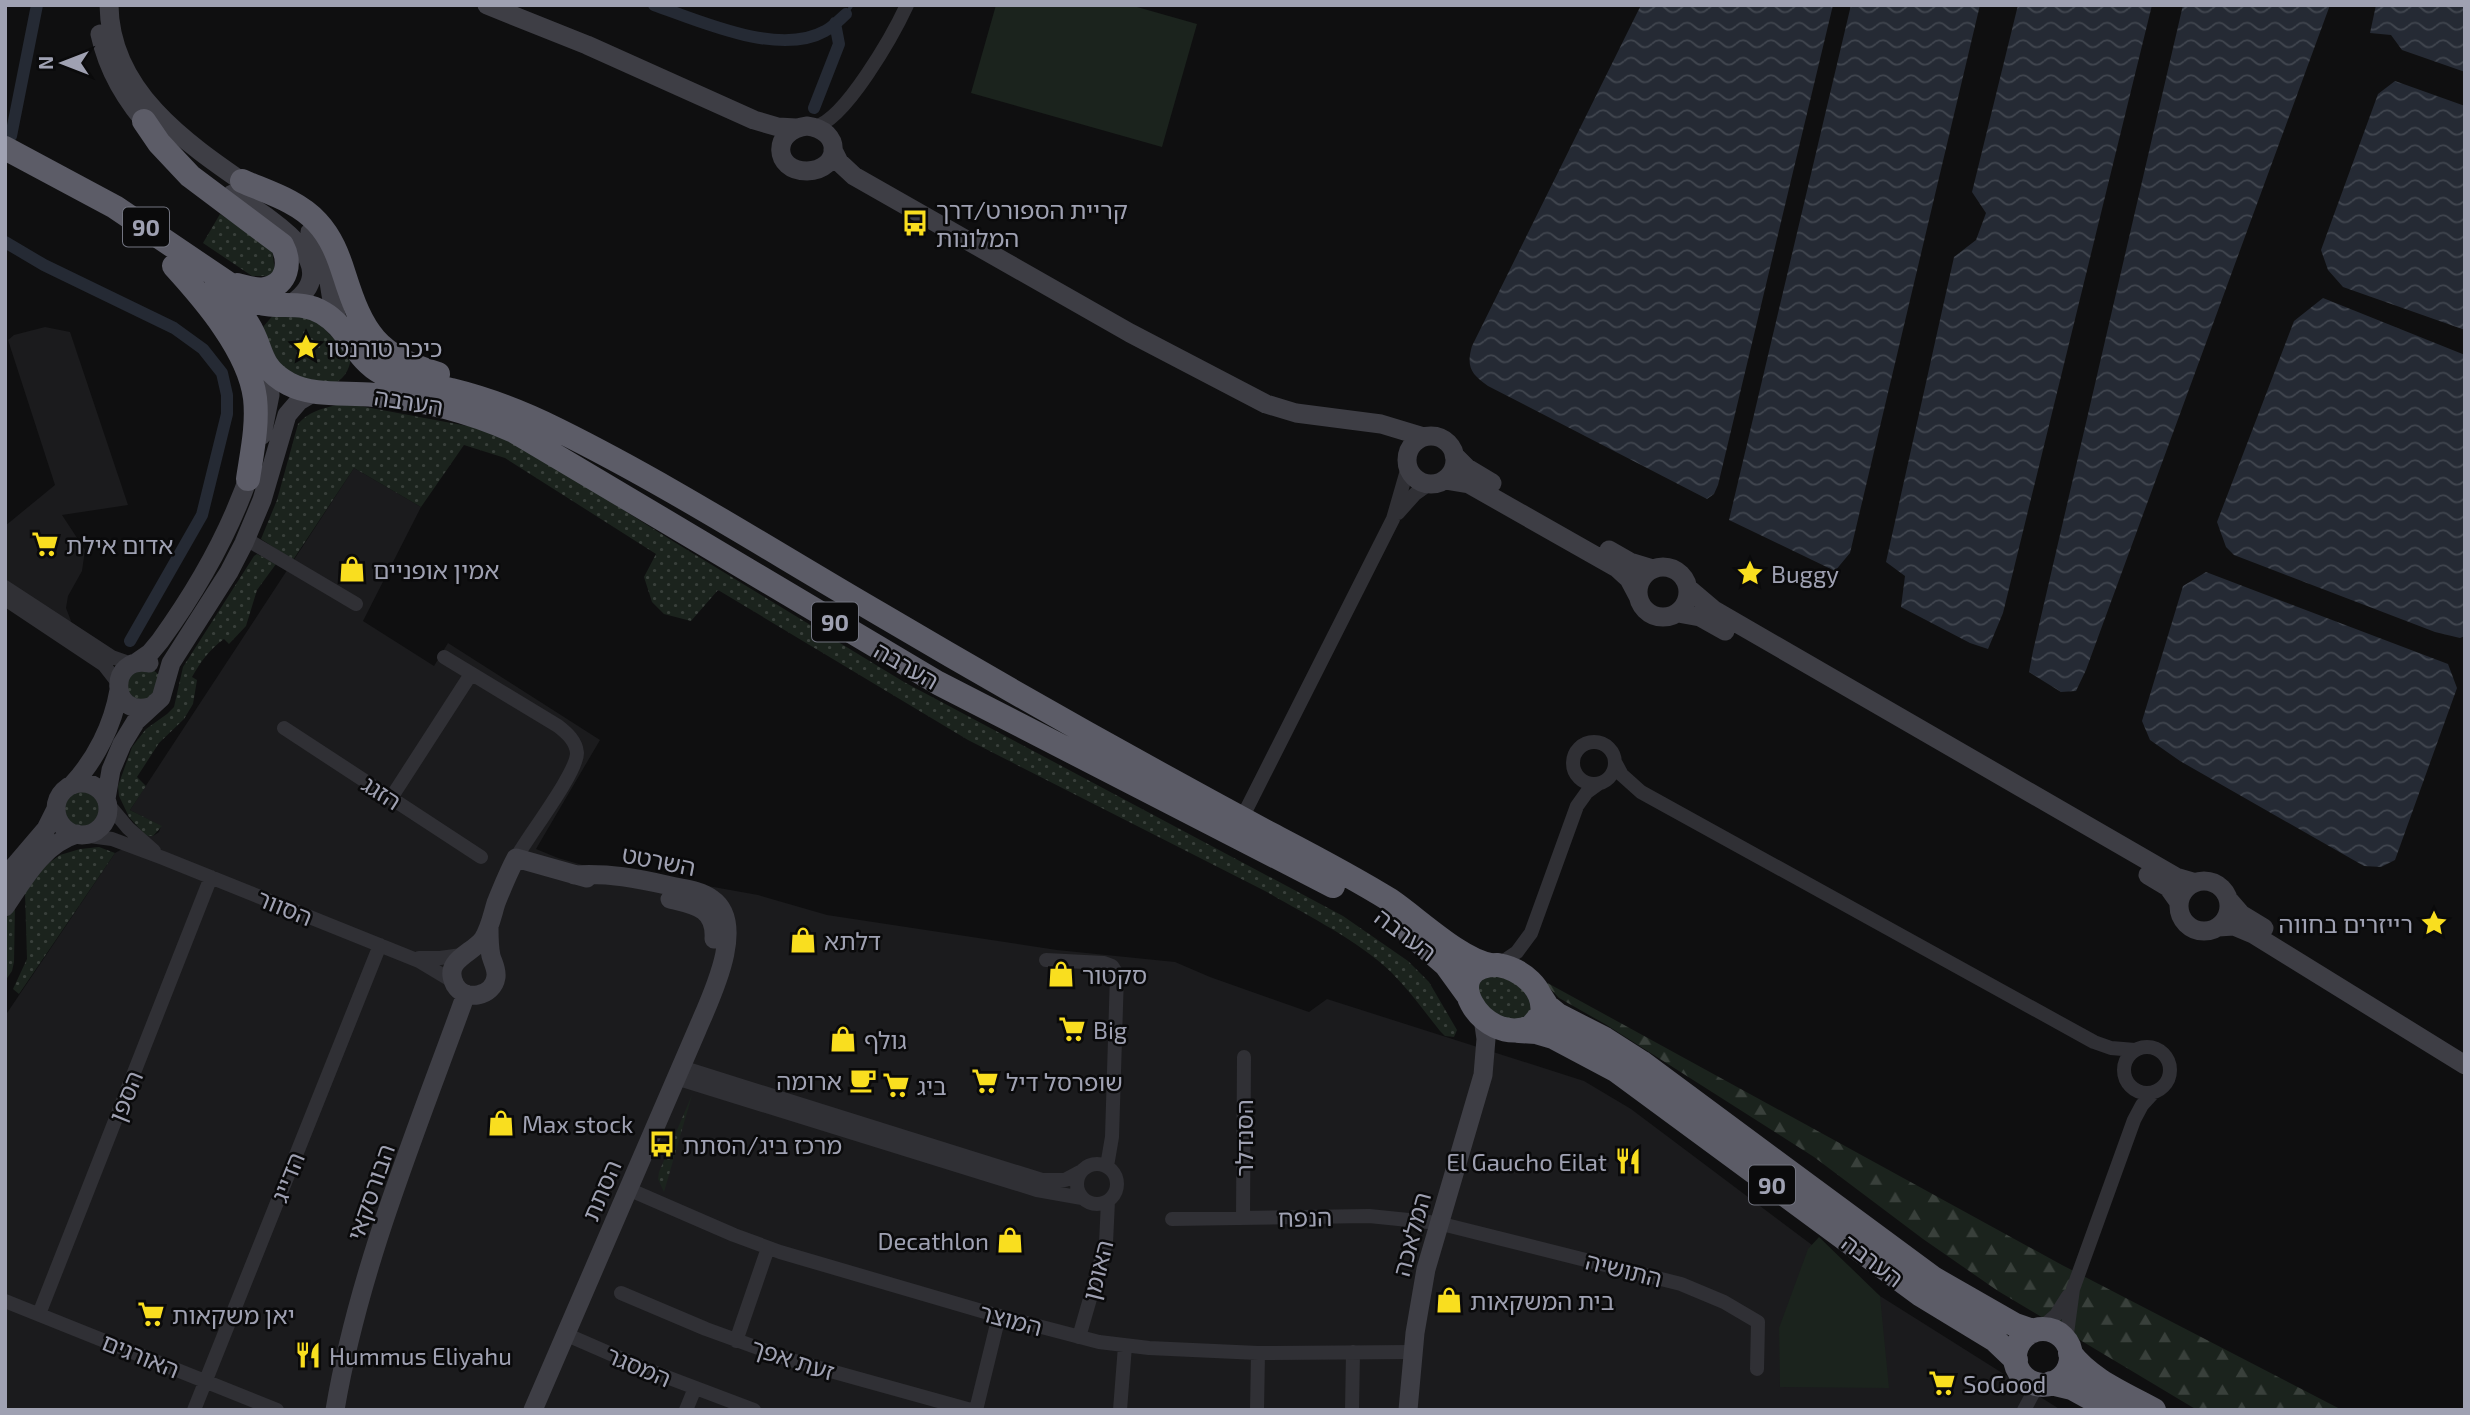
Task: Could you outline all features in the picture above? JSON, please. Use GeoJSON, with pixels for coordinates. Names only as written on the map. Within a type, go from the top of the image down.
{"type":"FeatureCollection","features":[{"type":"Feature","properties":{"kind":"highway"},"geometry":{"type":"LineString","coordinates":[[144,121],[159,143],[190,176],[212,195],[272,236],[282,245],[287,255],[286,273],[274,286],[266,289],[241,286],[220,278]]}},
{"type":"Feature","properties":{"kind":"highway","name":"הערבה"},"geometry":{"type":"LineString","coordinates":[[5,148],[115,207],[260,303],[300,304],[316,309],[347,336],[367,362],[386,374],[475,396],[527,415],[711,513],[1041,708],[1376,892],[1467,957],[1494,965]]}},
{"type":"Feature","properties":{"kind":"highway","name":"90"},"geometry":{"type":"LineString","coordinates":[[5,166],[106,221],[238,312],[246,320],[257,341],[260,356],[268,367]]}},
{"type":"Feature","properties":{"kind":"highway"},"geometry":{"type":"LineString","coordinates":[[242,181],[301,208],[316,220],[332,242],[355,307],[366,328],[372,338],[388,353],[420,368],[468,384],[527,415]]}},
{"type":"Feature","properties":{"kind":"highway"},"geometry":{"type":"LineString","coordinates":[[174,266],[216,318],[249,374],[256,413],[248,479]]}},
{"type":"Feature","properties":{"kind":"highway"},"geometry":{"type":"LineString","coordinates":[[257,341],[259,325],[265,316],[286,305]]}},
{"type":"Feature","properties":{"kind":"highway","name":"הערבה"},"geometry":{"type":"LineString","coordinates":[[318,392],[337,388],[348,378],[355,364],[347,336]]}},
{"type":"Feature","properties":{"kind":"highway","name":"הערבה"},"geometry":{"type":"LineString","coordinates":[[268,367],[291,385],[318,392],[374,394],[424,401],[475,415],[513,431],[938,683],[1365,904],[1433,953],[1453,972],[1467,994]]}},
{"type":"Feature","properties":{"kind":"highway"},"geometry":{"type":"LineString","coordinates":[[1467,994],[1470,976],[1478,968],[1494,965]]}},
{"type":"Feature","properties":{"kind":"highway","name":"90"},"geometry":{"type":"LineString","coordinates":[[1494,965],[1520,973],[1536,989]]}},
{"type":"Feature","properties":{"kind":"highway"},"geometry":{"type":"LineString","coordinates":[[1517,1031],[1531,1027],[1539,1019],[1543,1008],[1536,989]]}},
{"type":"Feature","properties":{"kind":"highway","name":"הערבה"},"geometry":{"type":"LineString","coordinates":[[1536,989],[1553,1012],[1648,1067],[1933,1278],[2015,1325],[2037,1330]]}},
{"type":"Feature","properties":{"kind":"highway","name":"90"},"geometry":{"type":"LineString","coordinates":[[1467,994],[1472,1006],[1483,1018],[1497,1027],[1517,1031]]}},
{"type":"Feature","properties":{"kind":"highway","name":"הערבה"},"geometry":{"type":"LineString","coordinates":[[1517,1031],[1536,1032],[1553,1037],[1617,1071],[1921,1295],[1995,1340],[2016,1360]]}},
{"type":"Feature","properties":{"kind":"highway"},"geometry":{"type":"LineString","coordinates":[[2112,1410],[2072,1388],[2027,1379],[2020,1373],[2016,1360],[2017,1346],[2022,1338],[2037,1330],[2055,1331],[2077,1362],[2096,1378],[2154,1410]]}},
{"type":"Feature","properties":{"kind":"highway"},"geometry":{"type":"LineString","coordinates":[[2044,1384],[2061,1378],[2067,1370],[2068,1347]]}},
{"type":"Feature","properties":{"kind":"street"},"geometry":{"type":"LineString","coordinates":[[99,5],[100,34],[109,67],[144,121],[181,158],[297,240],[308,260],[310,281],[300,298],[286,305]]}},
{"type":"Feature","properties":{"kind":"street"},"geometry":{"type":"LineString","coordinates":[[109,5],[116,47],[129,76],[145,100],[180,137],[292,216],[314,237],[327,262],[332,303],[347,336]]}},
{"type":"Feature","properties":{"kind":"street"},"geometry":{"type":"LineString","coordinates":[[487,5],[573,38],[748,117],[778,127],[818,135],[854,176],[1130,333],[1266,404],[1296,413],[1373,423],[1424,437],[1437,436],[1450,445],[1460,462],[1475,473],[1618,555],[1653,569],[1669,567],[1677,570],[1688,588],[1714,610],[2176,877],[2193,882]]}},
{"type":"Feature","properties":{"kind":"street"},"geometry":{"type":"LineString","coordinates":[[780,153],[782,140],[788,133],[818,135],[829,127],[834,116],[889,44],[907,5]]}},
{"type":"Feature","properties":{"kind":"street"},"geometry":{"type":"LineString","coordinates":[[748,117],[770,137],[792,167],[854,176]]}},
{"type":"Feature","properties":{"kind":"street"},"geometry":{"type":"LineString","coordinates":[[812,170],[826,164],[818,135]]}},
{"type":"Feature","properties":{"kind":"street"},"geometry":{"type":"LineString","coordinates":[[5,877],[48,826],[61,794],[72,785],[103,738],[112,719],[122,672],[150,653],[160,641],[201,581],[226,534],[248,479],[269,408],[268,367]]}},
{"type":"Feature","properties":{"kind":"street"},"geometry":{"type":"LineString","coordinates":[[5,907],[43,857],[58,843],[93,833],[106,819],[111,770],[122,744],[136,721],[161,698],[171,663],[229,572],[246,539],[262,500],[287,415],[299,401],[318,392]]}},
{"type":"Feature","properties":{"kind":"street"},"geometry":{"type":"LineString","coordinates":[[1373,423],[1391,435],[1415,478],[1469,484],[1617,568],[1629,579],[1640,604],[1653,616],[1661,618],[1678,613],[1700,617],[1731,634],[2162,882],[2178,901],[2181,918],[2186,925],[2202,931],[2234,926],[2253,934],[2465,1065]]}},
{"type":"Feature","properties":{"kind":"street"},"geometry":{"type":"LineString","coordinates":[[1242,818],[1393,519],[1410,448],[1424,437]]}},
{"type":"Feature","properties":{"kind":"street"},"geometry":{"type":"LineString","coordinates":[[1393,519],[1408,501],[1454,467],[1454,455]]}},
{"type":"Feature","properties":{"kind":"street"},"geometry":{"type":"LineString","coordinates":[[246,539],[356,604]]}},
{"type":"Feature","properties":{"kind":"street"},"geometry":{"type":"LineString","coordinates":[[1638,596],[1641,580],[1653,569]]}},
{"type":"Feature","properties":{"kind":"street"},"geometry":{"type":"LineString","coordinates":[[5,587],[112,657],[135,663],[146,662],[154,666],[163,676],[165,685]]}},
{"type":"Feature","properties":{"kind":"street"},"geometry":{"type":"LineString","coordinates":[[1678,613],[1687,600],[1688,588]]}},
{"type":"Feature","properties":{"kind":"street"},"geometry":{"type":"LineString","coordinates":[[5,599],[104,665],[119,686],[122,698],[132,707],[150,707]]}},
{"type":"Feature","properties":{"kind":"street"},"geometry":{"type":"LineString","coordinates":[[391,798],[471,674],[444,657]]}},
{"type":"Feature","properties":{"kind":"street","name":"הבורסקאי"},"geometry":{"type":"LineString","coordinates":[[335,1410],[357,1315],[379,1240],[460,988],[453,969],[466,953],[481,942],[516,858],[570,772],[577,753],[565,731],[471,674]]}},
{"type":"Feature","properties":{"kind":"street","name":"הזגג"},"geometry":{"type":"LineString","coordinates":[[284,728],[481,857]]}},
{"type":"Feature","properties":{"kind":"street"},"geometry":{"type":"LineString","coordinates":[[1641,792],[1601,783],[1590,784],[1578,777],[1573,758],[1576,751],[1587,743],[1607,746],[1612,751],[1622,775],[1641,792],[2094,1042],[2111,1048],[2153,1048],[2164,1054],[2169,1063],[2168,1079],[2142,1105],[2134,1120],[2073,1289],[2056,1315],[2037,1330]]}},
{"type":"Feature","properties":{"kind":"street"},"geometry":{"type":"LineString","coordinates":[[1536,989],[1528,962],[1531,933],[1577,806],[1587,792],[1614,772],[1615,762]]}},
{"type":"Feature","properties":{"kind":"street"},"geometry":{"type":"LineString","coordinates":[[1577,806],[1578,777]]}},
{"type":"Feature","properties":{"kind":"street"},"geometry":{"type":"LineString","coordinates":[[72,785],[93,785],[101,790],[107,801]]}},
{"type":"Feature","properties":{"kind":"street","name":"הסוור"},"geometry":{"type":"LineString","coordinates":[[107,801],[128,828],[163,858]]}},
{"type":"Feature","properties":{"kind":"street"},"geometry":{"type":"LineString","coordinates":[[57,809],[58,819],[64,827],[80,835]]}},
{"type":"Feature","properties":{"kind":"street","name":"הסוור"},"geometry":{"type":"LineString","coordinates":[[80,835],[109,838],[380,945],[438,970],[460,988]]}},
{"type":"Feature","properties":{"kind":"street","name":"השרטט"},"geometry":{"type":"LineString","coordinates":[[516,858],[574,875],[626,876],[702,893],[715,901],[724,913],[727,931],[720,971],[713,989]]}},
{"type":"Feature","properties":{"kind":"street","name":"הספן"},"geometry":{"type":"LineString","coordinates":[[39,1314],[211,877]]}},
{"type":"Feature","properties":{"kind":"street"},"geometry":{"type":"LineString","coordinates":[[2178,901],[2186,887],[2193,882],[2202,880],[2217,884],[2241,914],[2465,1050]]}},
{"type":"Feature","properties":{"kind":"street"},"geometry":{"type":"LineString","coordinates":[[2218,927],[2228,913],[2228,899]]}},
{"type":"Feature","properties":{"kind":"street","name":"הבורסקאי"},"geometry":{"type":"LineString","coordinates":[[460,988],[479,995],[493,986],[496,974],[489,928]]}},
{"type":"Feature","properties":{"kind":"street"},"geometry":{"type":"LineString","coordinates":[[1494,965],[1517,952],[1531,933]]}},
{"type":"Feature","properties":{"kind":"street","name":"הדייג"},"geometry":{"type":"LineString","coordinates":[[194,1410],[380,945]]}},
{"type":"Feature","properties":{"kind":"street"},"geometry":{"type":"LineString","coordinates":[[466,953],[483,953],[493,961]]}},
{"type":"Feature","properties":{"kind":"street","name":"הסוור"},"geometry":{"type":"LineString","coordinates":[[407,956],[433,959],[466,953]]}},
{"type":"Feature","properties":{"kind":"street"},"geometry":{"type":"LineString","coordinates":[[1046,960],[1100,963],[1112,966],[1117,974],[1112,1137],[1107,1166]]}},
{"type":"Feature","properties":{"kind":"street","name":"הסתת"},"geometry":{"type":"LineString","coordinates":[[533,1410],[713,989]]}},
{"type":"Feature","properties":{"kind":"street","name":"המלאכה"},"geometry":{"type":"LineString","coordinates":[[1408,1410],[1424,1279],[1438,1223],[1483,1075],[1486,1039],[1483,1018]]}},
{"type":"Feature","properties":{"kind":"street","name":"המלאכה"},"geometry":{"type":"LineString","coordinates":[[1483,1075],[1497,1050],[1517,1031]]}},
{"type":"Feature","properties":{"kind":"street"},"geometry":{"type":"LineString","coordinates":[[2094,1042],[2118,1062],[2132,1087],[2136,1106],[2134,1120]]}},
{"type":"Feature","properties":{"kind":"street"},"geometry":{"type":"LineString","coordinates":[[2124,1073],[2126,1060],[2136,1050]]}},
{"type":"Feature","properties":{"kind":"street","name":"הסנדלר"},"geometry":{"type":"LineString","coordinates":[[1243,1218],[1244,1057]]}},
{"type":"Feature","properties":{"kind":"street"},"geometry":{"type":"LineString","coordinates":[[679,1073],[1042,1180],[1065,1180],[1093,1164],[1107,1166],[1114,1172],[1117,1184],[1114,1195],[1108,1201],[1097,1204],[1082,1198],[1037,1189],[679,1073]]}},
{"type":"Feature","properties":{"kind":"street"},"geometry":{"type":"LineString","coordinates":[[2132,1087],[2140,1092],[2153,1093]]}},
{"type":"Feature","properties":{"kind":"street"},"geometry":{"type":"LineString","coordinates":[[1080,1172],[1077,1188],[1082,1198]]}},
{"type":"Feature","properties":{"kind":"street","name":"המוצר"},"geometry":{"type":"LineString","coordinates":[[628,1189],[768,1248],[1079,1338],[1125,1346],[1258,1353],[1413,1352]]}},
{"type":"Feature","properties":{"kind":"street","name":"האומן"},"geometry":{"type":"LineString","coordinates":[[1079,1338],[1106,1243],[1108,1201]]}},
{"type":"Feature","properties":{"kind":"street","name":"הנפח"},"geometry":{"type":"LineString","coordinates":[[1171,1219],[1369,1216],[1438,1223]]}},
{"type":"Feature","properties":{"kind":"street","name":"התושיה"},"geometry":{"type":"LineString","coordinates":[[1438,1223],[1633,1270],[1709,1294],[1758,1322],[1757,1369]]}},
{"type":"Feature","properties":{"kind":"street"},"geometry":{"type":"LineString","coordinates":[[736,1340],[768,1248]]}},
{"type":"Feature","properties":{"kind":"street"},"geometry":{"type":"LineString","coordinates":[[2068,1347],[2073,1289]]}},
{"type":"Feature","properties":{"kind":"street","name":"זעת אפך"},"geometry":{"type":"LineString","coordinates":[[621,1293],[736,1340],[820,1369],[973,1410]]}},
{"type":"Feature","properties":{"kind":"street","name":"האורגים"},"geometry":{"type":"LineString","coordinates":[[5,1301],[277,1410]]}},
{"type":"Feature","properties":{"kind":"street"},"geometry":{"type":"LineString","coordinates":[[973,1410],[999,1316]]}},
{"type":"Feature","properties":{"kind":"street","name":"המסגר"},"geometry":{"type":"LineString","coordinates":[[565,1334],[754,1410]]}},
{"type":"Feature","properties":{"kind":"street"},"geometry":{"type":"LineString","coordinates":[[1120,1410],[1125,1346]]}},
{"type":"Feature","properties":{"kind":"street"},"geometry":{"type":"LineString","coordinates":[[1352,1410],[1353,1352]]}},
{"type":"Feature","properties":{"kind":"street"},"geometry":{"type":"LineString","coordinates":[[1257,1410],[1258,1353]]}},
{"type":"Feature","properties":{"kind":"street"},"geometry":{"type":"LineString","coordinates":[[2024,1410],[2044,1384]]}},
{"type":"Feature","properties":{"kind":"street"},"geometry":{"type":"LineString","coordinates":[[686,1410],[695,1388]]}},
{"type":"Feature","properties":{"kind":"shaded area"},"geometry":{"type":"Polygon","coordinates":[[[45,327],[70,332],[128,505],[62,515],[85,550],[82,571],[68,596],[66,608],[71,621],[60,643],[5,603],[5,526],[55,485],[8,340],[14,335],[45,327]]]}},
{"type":"Feature","properties":{"kind":"shaded area"},"geometry":{"type":"Polygon","coordinates":[[[354,468],[421,507],[363,621],[434,666],[448,643],[600,740],[536,849],[586,866],[758,895],[827,915],[1057,950],[1175,962],[1309,1012],[1327,999],[1584,1081],[1631,1109],[1880,1296],[2061,1410],[5,1410],[5,1016],[115,853],[159,832],[161,826],[130,810],[354,468]]]}},
{"type":"Feature","properties":{"kind":"green space"},"geometry":{"type":"Polygon","coordinates":[[[996,5],[1130,5],[1197,24],[1162,147],[971,93],[996,5]]]}},
{"type":"Feature","properties":{"kind":"green space"},"geometry":{"type":"Polygon","coordinates":[[[220,214],[272,249],[275,272],[269,276],[252,276],[203,243],[220,214]]]}},
{"type":"Feature","properties":{"kind":"green space"},"geometry":{"type":"Polygon","coordinates":[[[306,310],[351,356],[345,375],[329,386],[276,369],[263,327],[275,313],[306,310]]]}},
{"type":"Feature","properties":{"kind":"green space"},"geometry":{"type":"Polygon","coordinates":[[[336,405],[355,405],[489,430],[519,444],[904,682],[1343,916],[1408,961],[1429,982],[1457,1030],[1454,1037],[1445,1036],[1440,1031],[1391,972],[1363,949],[1331,929],[1267,892],[968,740],[718,590],[691,621],[664,614],[652,602],[644,577],[656,554],[505,458],[464,445],[421,507],[354,468],[293,560],[261,539],[277,500],[298,424],[310,414],[336,405]]]}},
{"type":"Feature","properties":{"kind":"green space"},"geometry":{"type":"Polygon","coordinates":[[[257,554],[276,564],[257,590],[246,626],[229,644],[224,639],[202,661],[192,677],[197,680],[193,704],[184,719],[159,743],[137,777],[146,786],[130,810],[162,826],[153,836],[146,836],[129,817],[119,796],[118,786],[132,747],[146,729],[174,707],[183,667],[257,554]]]}},
{"type":"Feature","properties":{"kind":"green space"},"geometry":{"type":"Polygon","coordinates":[[[152,669],[158,674],[161,685],[141,705],[122,685],[125,674],[152,669]]]}},
{"type":"Feature","properties":{"kind":"green space"},"geometry":{"type":"Polygon","coordinates":[[[82,788],[97,794],[103,809],[97,824],[82,830],[67,824],[61,809],[67,794],[82,788]]]}},
{"type":"Feature","properties":{"kind":"green space"},"geometry":{"type":"Polygon","coordinates":[[[99,847],[115,853],[19,994],[13,989],[27,959],[25,892],[46,865],[60,855],[99,847]]]}},
{"type":"Feature","properties":{"kind":"green space"},"geometry":{"type":"Polygon","coordinates":[[[15,905],[14,962],[5,981],[5,920],[15,905]]]}},
{"type":"Feature","properties":{"kind":"green space"},"geometry":{"type":"Polygon","coordinates":[[[1486,972],[1528,987],[1532,1020],[1492,1018],[1473,983],[1486,972]]]}},
{"type":"Feature","properties":{"kind":"green space"},"geometry":{"type":"Polygon","coordinates":[[[1542,980],[2062,1265],[2342,1410],[2197,1410],[1998,1291],[1923,1239],[1814,1157],[1605,1024],[1559,998],[1542,980]]]}},
{"type":"Feature","properties":{"kind":"green space"},"geometry":{"type":"Polygon","coordinates":[[[692,1095],[664,1192],[658,1179],[659,1172],[692,1095]]]}},
{"type":"Feature","properties":{"kind":"green space"},"geometry":{"type":"Polygon","coordinates":[[[1819,1237],[1880,1296],[1889,1388],[1780,1387],[1779,1328],[1808,1249],[1819,1237]]]}},
{"type":"Feature","properties":{"kind":"water"},"geometry":{"type":"Polygon","coordinates":[[[1641,5],[1833,5],[1718,485],[1714,494],[1707,499],[1488,386],[1477,378],[1470,365],[1472,346],[1641,5]]]}},
{"type":"Feature","properties":{"kind":"water"},"geometry":{"type":"Polygon","coordinates":[[[1851,5],[1980,5],[1850,553],[1835,571],[1729,520],[1851,5]]]}},
{"type":"Feature","properties":{"kind":"water"},"geometry":{"type":"Polygon","coordinates":[[[2018,5],[2152,5],[2003,613],[1988,649],[1970,643],[1901,607],[1905,576],[1886,562],[1954,257],[1976,240],[1986,213],[1972,192],[2018,5]]]}},
{"type":"Feature","properties":{"kind":"water"},"geometry":{"type":"Polygon","coordinates":[[[2183,5],[2330,5],[2086,670],[2076,691],[2061,692],[2029,672],[2183,5]]]}},
{"type":"Feature","properties":{"kind":"water"},"geometry":{"type":"Polygon","coordinates":[[[2376,5],[2465,5],[2465,72],[2402,50],[2391,35],[2370,33],[2376,5]]]}},
{"type":"Feature","properties":{"kind":"water"},"geometry":{"type":"Polygon","coordinates":[[[2395,81],[2465,106],[2465,330],[2343,287],[2328,270],[2321,250],[2378,94],[2395,81]]]}},
{"type":"Feature","properties":{"kind":"water"},"geometry":{"type":"Polygon","coordinates":[[[2323,298],[2465,355],[2465,636],[2460,638],[2435,632],[2234,555],[2226,547],[2217,522],[2294,321],[2323,298]]]}},
{"type":"Feature","properties":{"kind":"water"},"geometry":{"type":"Polygon","coordinates":[[[2206,572],[2448,664],[2457,688],[2395,860],[2381,867],[2364,866],[2180,761],[2150,740],[2142,721],[2183,586],[2206,572]]]}},
{"type":"Feature","properties":{"kind":"waterway"},"geometry":{"type":"LineString","coordinates":[[11,136],[37,5]]}},
{"type":"Feature","properties":{"kind":"waterway"},"geometry":{"type":"LineString","coordinates":[[654,5],[740,34],[785,40],[806,38],[825,31],[846,14]]}},
{"type":"Feature","properties":{"kind":"waterway"},"geometry":{"type":"LineString","coordinates":[[846,14],[852,5]]}},
{"type":"Feature","properties":{"kind":"waterway"},"geometry":{"type":"LineString","coordinates":[[814,108],[839,44],[835,23]]}},
{"type":"Feature","properties":{"kind":"waterway"},"geometry":{"type":"LineString","coordinates":[[5,242],[44,265],[174,328],[203,349],[222,373],[227,395],[227,414],[202,515],[130,641]]}},
{"type":"Feature","properties":{"kind":"place","name":"קריית הספורט/דרך המלונות"},"geometry":{"type":"Point","coordinates":[915,223]}},
{"type":"Feature","properties":{"kind":"place","name":"כיכר טורנטו"},"geometry":{"type":"Point","coordinates":[306,347]}},
{"type":"Feature","properties":{"kind":"place","name":"אדום אילת"},"geometry":{"type":"Point","coordinates":[45,544]}},
{"type":"Feature","properties":{"kind":"place","name":"אמין אופניים"},"geometry":{"type":"Point","coordinates":[352,569]}},
{"type":"Feature","properties":{"kind":"place","name":"Buggy"},"geometry":{"type":"Point","coordinates":[1750,573]}},
{"type":"Feature","properties":{"kind":"place","name":"רייזרים בחווה"},"geometry":{"type":"Point","coordinates":[2434,923]}},
{"type":"Feature","properties":{"kind":"place","name":"דלתא"},"geometry":{"type":"Point","coordinates":[803,940]}},
{"type":"Feature","properties":{"kind":"place","name":"סקטור"},"geometry":{"type":"Point","coordinates":[1061,974]}},
{"type":"Feature","properties":{"kind":"place","name":"Big"},"geometry":{"type":"Point","coordinates":[1072,1029]}},
{"type":"Feature","properties":{"kind":"place","name":"גולף"},"geometry":{"type":"Point","coordinates":[843,1039]}},
{"type":"Feature","properties":{"kind":"place","name":"ארומה"},"geometry":{"type":"Point","coordinates":[863,1080]}},
{"type":"Feature","properties":{"kind":"place","name":"שופרסל דיל"},"geometry":{"type":"Point","coordinates":[985,1081]}},
{"type":"Feature","properties":{"kind":"place","name":"ביג"},"geometry":{"type":"Point","coordinates":[896,1085]}},
{"type":"Feature","properties":{"kind":"place","name":"Max stock"},"geometry":{"type":"Point","coordinates":[501,1123]}},
{"type":"Feature","properties":{"kind":"place","name":"מרכז ביג/הסתת"},"geometry":{"type":"Point","coordinates":[662,1144]}},
{"type":"Feature","properties":{"kind":"place","name":"El Gaucho Eilat"},"geometry":{"type":"Point","coordinates":[1628,1161]}},
{"type":"Feature","properties":{"kind":"place","name":"Decathlon"},"geometry":{"type":"Point","coordinates":[1010,1240]}},
{"type":"Feature","properties":{"kind":"place","name":"בית המשקאות"},"geometry":{"type":"Point","coordinates":[1449,1300]}},
{"type":"Feature","properties":{"kind":"place","name":"יאן משקאות"},"geometry":{"type":"Point","coordinates":[151,1314]}},
{"type":"Feature","properties":{"kind":"place","name":"Hummus Eliyahu"},"geometry":{"type":"Point","coordinates":[308,1355]}},
{"type":"Feature","properties":{"kind":"place","name":"SoGood"},"geometry":{"type":"Point","coordinates":[1942,1383]}}]}
